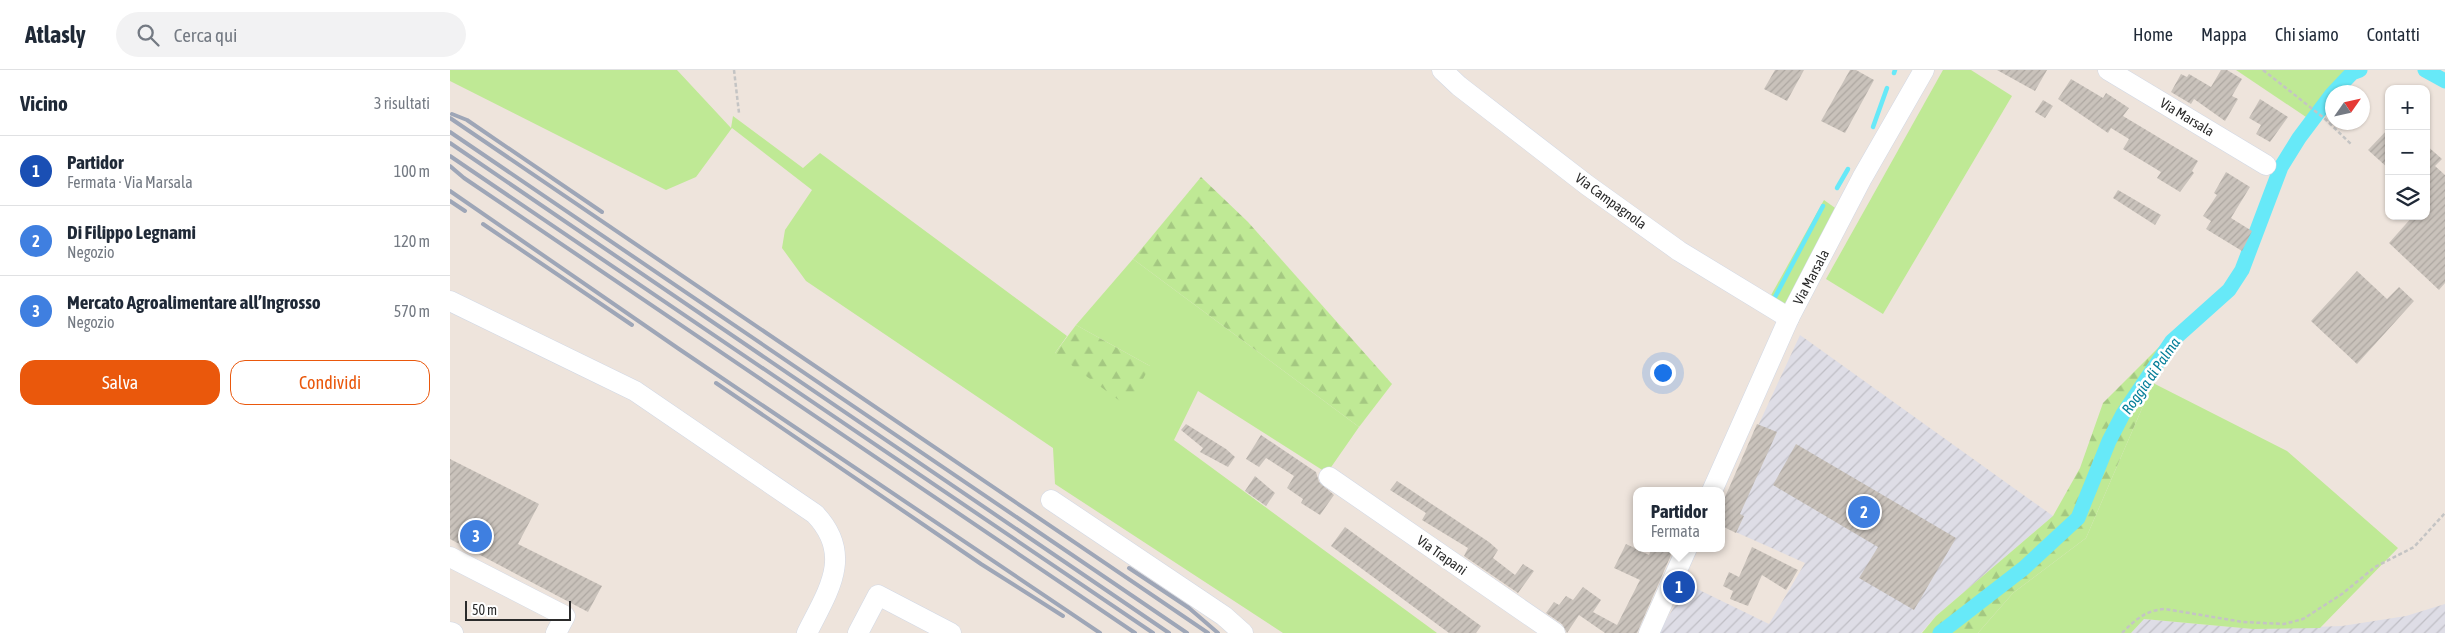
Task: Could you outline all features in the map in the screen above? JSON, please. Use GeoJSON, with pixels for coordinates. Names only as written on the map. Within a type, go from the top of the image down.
{"type":"FeatureCollection","features":[{"type":"Feature","properties":{"kind":"street","name":"Via Campagnola"},"geometry":{"type":"LineString","coordinates":[[1442,70],[1459,86],[1587,185],[1679,251],[1790,318]]}},
{"type":"Feature","properties":{"kind":"street","name":"Via Marsala"},"geometry":{"type":"LineString","coordinates":[[1714,487],[1790,318],[1862,178],[1924,70]]}},
{"type":"Feature","properties":{"kind":"street","name":"Via Marsala"},"geometry":{"type":"LineString","coordinates":[[2108,70],[2266,165]]}},
{"type":"Feature","properties":{"kind":"street"},"geometry":{"type":"LineString","coordinates":[[450,301],[635,391],[815,514],[825,524],[831,538],[836,563],[830,587],[807,633]]}},
{"type":"Feature","properties":{"kind":"street","name":"Via Trapani"},"geometry":{"type":"LineString","coordinates":[[1329,477],[1555,633]]}},
{"type":"Feature","properties":{"kind":"street"},"geometry":{"type":"LineString","coordinates":[[1051,500],[1224,616],[1243,633]]}},
{"type":"Feature","properties":{"kind":"street"},"geometry":{"type":"LineString","coordinates":[[1649,633],[1685,552]]}},
{"type":"Feature","properties":{"kind":"street"},"geometry":{"type":"LineString","coordinates":[[450,557],[565,616],[556,633]]}},
{"type":"Feature","properties":{"kind":"street"},"geometry":{"type":"LineString","coordinates":[[858,633],[878,595],[951,633]]}},
{"type":"Feature","properties":{"kind":"path"},"geometry":{"type":"LineString","coordinates":[[734,70],[738,113]]}},
{"type":"Feature","properties":{"kind":"path"},"geometry":{"type":"LineString","coordinates":[[2263,70],[2324,118],[2351,144]]}},
{"type":"Feature","properties":{"kind":"path"},"geometry":{"type":"LineString","coordinates":[[2122,633],[2140,616],[2155,610],[2171,610],[2243,622],[2284,624],[2303,619],[2342,594],[2375,567],[2414,547],[2445,513]]}},
{"type":"Feature","properties":{"kind":"shaded area"},"geometry":{"type":"Polygon","coordinates":[[[1800,335],[2053,516],[1936,616],[1921,633],[1659,633],[1687,584],[1769,624],[1805,563],[1725,527],[1725,498],[1800,335]]]}},
{"type":"Feature","properties":{"kind":"shaded area"},"geometry":{"type":"Polygon","coordinates":[[[2445,604],[2445,633],[2131,633],[2144,619],[2253,629],[2342,626],[2406,616],[2445,604]]]}},
{"type":"Feature","properties":{"kind":"green space"},"geometry":{"type":"Polygon","coordinates":[[[450,70],[677,70],[731,128],[733,116],[803,168],[820,153],[1067,336],[1055,353],[1150,366],[1076,325],[1133,259],[1359,427],[1327,473],[1198,391],[1174,440],[1437,633],[1283,633],[1055,484],[1053,448],[806,281],[782,248],[785,230],[812,190],[732,128],[696,177],[666,190],[450,81],[450,70]]]}},
{"type":"Feature","properties":{"kind":"green space"},"geometry":{"type":"Polygon","coordinates":[[[1943,70],[1971,70],[2012,96],[1883,314],[1826,279],[1943,70]]]}},
{"type":"Feature","properties":{"kind":"green space"},"geometry":{"type":"Polygon","coordinates":[[[2236,70],[2351,70],[2337,85],[2325,85],[2325,97],[2306,117],[2236,70]]]}},
{"type":"Feature","properties":{"kind":"green space"},"geometry":{"type":"Polygon","coordinates":[[[1201,177],[1248,222],[1392,384],[1359,427],[1133,259],[1201,177]]]}},
{"type":"Feature","properties":{"kind":"green space"},"geometry":{"type":"Polygon","coordinates":[[[1824,200],[1838,210],[1788,302],[1784,304],[1770,297],[1824,200]]]}},
{"type":"Feature","properties":{"kind":"green space"},"geometry":{"type":"Polygon","coordinates":[[[1076,325],[1150,366],[1128,407],[1055,353],[1076,325]]]}},
{"type":"Feature","properties":{"kind":"green space"},"geometry":{"type":"Polygon","coordinates":[[[2170,336],[2185,338],[2171,354],[2153,383],[2086,538],[2013,593],[1978,633],[1922,633],[1936,616],[2053,516],[2080,468],[2103,403],[2170,336]]]}},
{"type":"Feature","properties":{"kind":"green space"},"geometry":{"type":"Polygon","coordinates":[[[2153,383],[2287,451],[2398,548],[2320,628],[2253,629],[2144,619],[2131,633],[1978,633],[2013,593],[2086,538],[2153,383]]]}},
{"type":"Feature","properties":{"kind":"building"},"geometry":{"type":"Polygon","coordinates":[[[1775,70],[1804,70],[1787,101],[1764,89],[1775,70]]]}},
{"type":"Feature","properties":{"kind":"building"},"geometry":{"type":"Polygon","coordinates":[[[1850,70],[1856,70],[1874,80],[1845,133],[1821,121],[1850,70]]]}},
{"type":"Feature","properties":{"kind":"building"},"geometry":{"type":"Polygon","coordinates":[[[1997,70],[2047,70],[2035,91],[1997,70]]]}},
{"type":"Feature","properties":{"kind":"building"},"geometry":{"type":"Polygon","coordinates":[[[2221,70],[2227,70],[2242,79],[2232,96],[2238,99],[2225,121],[2194,99],[2191,104],[2171,92],[2181,74],[2187,77],[2189,74],[2211,87],[2221,70]]]}},
{"type":"Feature","properties":{"kind":"building"},"geometry":{"type":"Polygon","coordinates":[[[2071,79],[2103,98],[2106,93],[2129,108],[2123,116],[2198,161],[2192,171],[2194,173],[2180,192],[2157,178],[2161,172],[2123,149],[2129,139],[2111,128],[2108,133],[2058,99],[2071,79]]]}},
{"type":"Feature","properties":{"kind":"building"},"geometry":{"type":"Polygon","coordinates":[[[2260,99],[2288,117],[2270,142],[2256,134],[2261,125],[2249,118],[2260,99]]]}},
{"type":"Feature","properties":{"kind":"building"},"geometry":{"type":"Polygon","coordinates":[[[2043,100],[2053,106],[2045,118],[2035,112],[2043,100]]]}},
{"type":"Feature","properties":{"kind":"building"},"geometry":{"type":"Polygon","coordinates":[[[2385,132],[2385,165],[2368,150],[2385,132]]]}},
{"type":"Feature","properties":{"kind":"building"},"geometry":{"type":"Polygon","coordinates":[[[2430,148],[2442,159],[2435,166],[2445,175],[2445,283],[2439,290],[2389,243],[2409,220],[2430,220],[2430,148]]]}},
{"type":"Feature","properties":{"kind":"building"},"geometry":{"type":"Polygon","coordinates":[[[2226,172],[2250,187],[2231,218],[2252,231],[2242,251],[2206,229],[2211,221],[2203,216],[2217,195],[2214,193],[2226,172]]]}},
{"type":"Feature","properties":{"kind":"building"},"geometry":{"type":"Polygon","coordinates":[[[2118,190],[2161,215],[2155,225],[2113,198],[2118,190]]]}},
{"type":"Feature","properties":{"kind":"building"},"geometry":{"type":"Polygon","coordinates":[[[2357,271],[2387,299],[2399,287],[2414,301],[2357,364],[2311,321],[2357,271]]]}},
{"type":"Feature","properties":{"kind":"building"},"geometry":{"type":"Polygon","coordinates":[[[1186,424],[1226,449],[1235,457],[1228,467],[1200,452],[1203,448],[1181,430],[1186,424]]]}},
{"type":"Feature","properties":{"kind":"building"},"geometry":{"type":"Polygon","coordinates":[[[1757,424],[1777,432],[1740,514],[1744,516],[1736,533],[1725,528],[1725,497],[1757,424]]]}},
{"type":"Feature","properties":{"kind":"building"},"geometry":{"type":"Polygon","coordinates":[[[1261,435],[1316,472],[1319,482],[1334,495],[1320,515],[1301,503],[1303,499],[1287,488],[1294,476],[1266,458],[1259,467],[1246,459],[1261,435]]]}},
{"type":"Feature","properties":{"kind":"building"},"geometry":{"type":"Polygon","coordinates":[[[1796,444],[1956,538],[1914,610],[1859,578],[1878,547],[1773,485],[1796,444]]]}},
{"type":"Feature","properties":{"kind":"building"},"geometry":{"type":"Polygon","coordinates":[[[450,459],[539,504],[518,544],[602,586],[588,612],[450,539],[450,459]]]}},
{"type":"Feature","properties":{"kind":"building"},"geometry":{"type":"Polygon","coordinates":[[[1255,476],[1275,493],[1266,506],[1245,491],[1255,476]]]}},
{"type":"Feature","properties":{"kind":"building"},"geometry":{"type":"Polygon","coordinates":[[[1397,481],[1489,542],[1498,550],[1493,558],[1515,575],[1523,564],[1534,571],[1518,593],[1464,556],[1468,548],[1422,520],[1426,513],[1390,490],[1397,481]]]}},
{"type":"Feature","properties":{"kind":"building"},"geometry":{"type":"Polygon","coordinates":[[[1345,527],[1481,626],[1476,633],[1449,633],[1331,546],[1345,527]]]}},
{"type":"Feature","properties":{"kind":"building"},"geometry":{"type":"Polygon","coordinates":[[[1626,544],[1633,547],[1633,552],[1643,552],[1649,555],[1650,552],[1672,552],[1637,633],[1605,633],[1579,615],[1567,633],[1562,624],[1546,613],[1554,602],[1559,605],[1566,596],[1573,600],[1583,587],[1601,600],[1593,612],[1617,625],[1640,580],[1614,568],[1626,544]]]}},
{"type":"Feature","properties":{"kind":"building"},"geometry":{"type":"Polygon","coordinates":[[[1752,547],[1798,570],[1786,590],[1762,575],[1748,606],[1730,599],[1733,591],[1723,586],[1729,572],[1739,577],[1752,547]]]}},
{"type":"Feature","properties":{"kind":"waterway","name":"Roggia di Palma"},"geometry":{"type":"LineString","coordinates":[[2341,85],[2352,73],[2360,70]]}},
{"type":"Feature","properties":{"kind":"waterway","name":"Roggia di Palma"},"geometry":{"type":"LineString","coordinates":[[2425,70],[2445,81]]}},
{"type":"Feature","properties":{"kind":"waterway"},"geometry":{"type":"LineString","coordinates":[[1873,127],[1887,88]]}},
{"type":"Feature","properties":{"kind":"waterway","name":"Roggia di Palma"},"geometry":{"type":"LineString","coordinates":[[1940,633],[2024,568],[2078,518],[2109,441],[2123,414],[2172,341],[2229,290],[2242,270],[2281,167],[2299,138],[2325,103]]}},
{"type":"Feature","properties":{"kind":"waterway"},"geometry":{"type":"LineString","coordinates":[[1837,188],[1848,169]]}},
{"type":"Feature","properties":{"kind":"waterway"},"geometry":{"type":"LineString","coordinates":[[1775,297],[1823,206]]}},
{"type":"Feature","properties":{"kind":"railway"},"geometry":{"type":"LineString","coordinates":[[452,114],[467,120],[602,212]]}},
{"type":"Feature","properties":{"kind":"railway"},"geometry":{"type":"LineString","coordinates":[[450,118],[1208,633]]}},
{"type":"Feature","properties":{"kind":"railway"},"geometry":{"type":"LineString","coordinates":[[450,132],[1187,633]]}},
{"type":"Feature","properties":{"kind":"railway"},"geometry":{"type":"LineString","coordinates":[[450,143],[1169,633]]}},
{"type":"Feature","properties":{"kind":"railway"},"geometry":{"type":"LineString","coordinates":[[450,156],[1153,633]]}},
{"type":"Feature","properties":{"kind":"railway"},"geometry":{"type":"LineString","coordinates":[[450,166],[464,178],[1135,633]]}},
{"type":"Feature","properties":{"kind":"railway"},"geometry":{"type":"LineString","coordinates":[[450,191],[679,349],[1100,633]]}},
{"type":"Feature","properties":{"kind":"railway"},"geometry":{"type":"LineString","coordinates":[[450,201],[465,211]]}},
{"type":"Feature","properties":{"kind":"railway"},"geometry":{"type":"LineString","coordinates":[[483,224],[632,325]]}},
{"type":"Feature","properties":{"kind":"railway"},"geometry":{"type":"LineString","coordinates":[[716,383],[981,564],[1063,616]]}},
{"type":"Feature","properties":{"kind":"railway"},"geometry":{"type":"LineString","coordinates":[[1129,568],[1189,608],[1218,633]]}},
{"type":"Feature","properties":{"kind":"place","name":"Di Filippo Legnami"},"geometry":{"type":"Point","coordinates":[1864,512]}},
{"type":"Feature","properties":{"kind":"place","name":"Mercato Agroalimentare all’Ingrosso"},"geometry":{"type":"Point","coordinates":[476,536]}},
{"type":"Feature","properties":{"kind":"place","name":"Partidor"},"geometry":{"type":"Point","coordinates":[1679,587]}}]}
